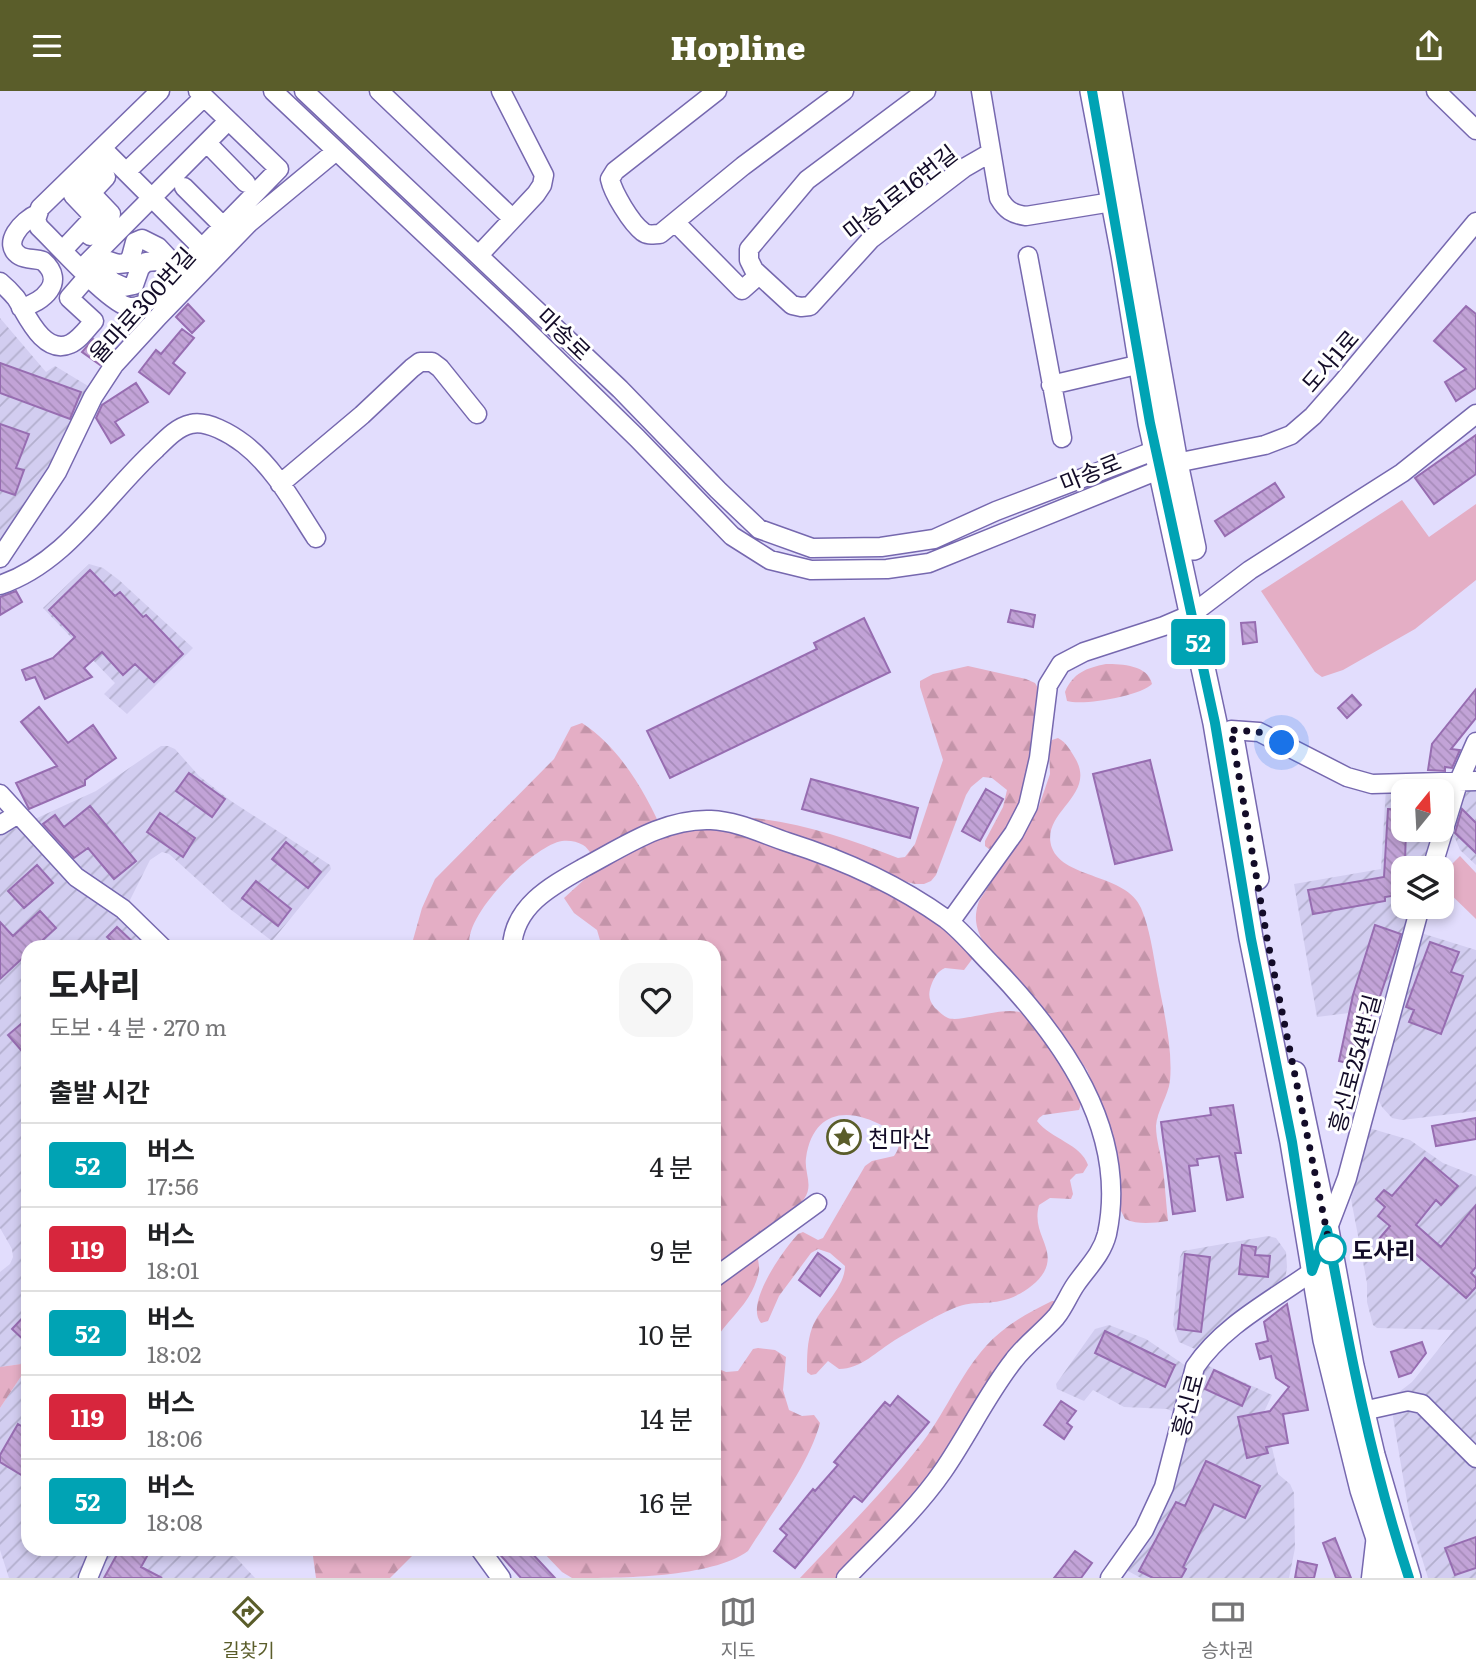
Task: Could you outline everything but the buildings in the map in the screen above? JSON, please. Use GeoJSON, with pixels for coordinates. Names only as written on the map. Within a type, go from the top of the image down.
{"type":"FeatureCollection","features":[{"type":"Feature","properties":{"kind":"main road"},"geometry":{"type":"LineString","coordinates":[[1092,91],[1141,364],[1199,609],[1231,730],[1267,938],[1352,1366],[1394,1532],[1409,1578]]}},
{"type":"Feature","properties":{"kind":"main road"},"geometry":{"type":"LineString","coordinates":[[1110,91],[1164,461]]}},
{"type":"Feature","properties":{"kind":"main road"},"geometry":{"type":"LineString","coordinates":[[1199,609],[1251,939],[1292,1142],[1325,1340],[1349,1440],[1391,1578]]}},
{"type":"Feature","properties":{"kind":"street"},"geometry":{"type":"LineString","coordinates":[[21,308],[42,299],[52,276],[47,265],[38,259],[21,257],[13,251],[11,236],[18,225],[114,161],[160,91]]}},
{"type":"Feature","properties":{"kind":"street","name":"마송로"},"geometry":{"type":"LineString","coordinates":[[273,91],[517,321],[732,536],[770,560],[811,570],[887,569],[929,563],[1164,461]]}},
{"type":"Feature","properties":{"kind":"street","name":"마송로"},"geometry":{"type":"LineString","coordinates":[[304,91],[620,389],[759,529],[812,548],[881,547],[934,539],[996,511],[1164,461]]}},
{"type":"Feature","properties":{"kind":"street"},"geometry":{"type":"LineString","coordinates":[[379,91],[512,218]]}},
{"type":"Feature","properties":{"kind":"street"},"geometry":{"type":"LineString","coordinates":[[479,255],[536,194],[544,175],[501,91]]}},
{"type":"Feature","properties":{"kind":"street"},"geometry":{"type":"LineString","coordinates":[[717,91],[615,171],[610,179],[622,205],[643,232],[650,235],[660,234],[743,166],[844,91]]}},
{"type":"Feature","properties":{"kind":"street"},"geometry":{"type":"LineString","coordinates":[[675,222],[741,290],[759,275],[748,260],[749,249],[807,180],[926,91]]}},
{"type":"Feature","properties":{"kind":"street","name":"마송1로16번길"},"geometry":{"type":"LineString","coordinates":[[981,91],[999,198],[1005,208],[1014,214],[1026,216],[1112,202]]}},
{"type":"Feature","properties":{"kind":"street"},"geometry":{"type":"LineString","coordinates":[[1436,91],[1476,130]]}},
{"type":"Feature","properties":{"kind":"street"},"geometry":{"type":"LineString","coordinates":[[0,282],[14,295],[32,327],[45,339],[58,345],[69,345],[94,321],[69,298],[94,217],[73,195],[201,94],[294,185]]}},
{"type":"Feature","properties":{"kind":"street"},"geometry":{"type":"LineString","coordinates":[[81,261],[152,198],[228,121]]}},
{"type":"Feature","properties":{"kind":"street"},"geometry":{"type":"LineString","coordinates":[[207,143],[246,183]]}},
{"type":"Feature","properties":{"kind":"street","name":"율마로300번길"},"geometry":{"type":"LineString","coordinates":[[0,558],[57,472],[93,397],[114,365],[249,223],[336,151]]}},
{"type":"Feature","properties":{"kind":"street","name":"마송1로16번길"},"geometry":{"type":"LineString","coordinates":[[759,275],[792,305],[810,306],[871,239],[964,168],[990,153]]}},
{"type":"Feature","properties":{"kind":"street"},"geometry":{"type":"LineString","coordinates":[[114,161],[202,248]]}},
{"type":"Feature","properties":{"kind":"street"},"geometry":{"type":"LineString","coordinates":[[210,163],[248,202]]}},
{"type":"Feature","properties":{"kind":"street"},"geometry":{"type":"LineString","coordinates":[[182,168],[221,207]]}},
{"type":"Feature","properties":{"kind":"street"},"geometry":{"type":"LineString","coordinates":[[81,261],[118,303],[142,306],[154,297],[279,169]]}},
{"type":"Feature","properties":{"kind":"street"},"geometry":{"type":"LineString","coordinates":[[184,187],[223,226]]}},
{"type":"Feature","properties":{"kind":"street"},"geometry":{"type":"LineString","coordinates":[[37,214],[39,227],[81,261],[124,287],[134,285],[140,268],[146,262],[156,261],[180,271]]}},
{"type":"Feature","properties":{"kind":"street","name":"도사1로"},"geometry":{"type":"LineString","coordinates":[[1164,461],[1265,446],[1301,428],[1342,383],[1476,222]]}},
{"type":"Feature","properties":{"kind":"street"},"geometry":{"type":"LineString","coordinates":[[1028,256],[1062,438]]}},
{"type":"Feature","properties":{"kind":"street"},"geometry":{"type":"LineString","coordinates":[[280,484],[420,362],[432,362],[440,368],[477,414]]}},
{"type":"Feature","properties":{"kind":"street"},"geometry":{"type":"LineString","coordinates":[[1051,384],[1141,364]]}},
{"type":"Feature","properties":{"kind":"street"},"geometry":{"type":"LineString","coordinates":[[950,922],[1014,833],[1028,806],[1039,758],[1048,685],[1061,664],[1084,652],[1164,626],[1199,609],[1292,542],[1402,473],[1476,414]]}},
{"type":"Feature","properties":{"kind":"street"},"geometry":{"type":"LineString","coordinates":[[0,585],[26,575],[53,556],[144,460],[173,434],[193,423],[203,423],[245,445],[280,484],[316,538]]}},
{"type":"Feature","properties":{"kind":"street"},"geometry":{"type":"LineString","coordinates":[[1231,730],[1259,732],[1338,773],[1372,784],[1467,782]]}},
{"type":"Feature","properties":{"kind":"street"},"geometry":{"type":"LineString","coordinates":[[1437,856],[1467,782],[1476,743]]}},
{"type":"Feature","properties":{"kind":"street"},"geometry":{"type":"LineString","coordinates":[[0,794],[76,877],[123,909],[155,940]]}},
{"type":"Feature","properties":{"kind":"street"},"geometry":{"type":"LineString","coordinates":[[0,825],[18,814]]}},
{"type":"Feature","properties":{"kind":"street"},"geometry":{"type":"LineString","coordinates":[[514,940],[518,920],[535,898],[567,877],[645,835],[684,821],[714,820],[824,853],[876,876],[950,922],[1043,1022],[1080,1078],[1106,1149],[1111,1183],[1106,1237],[1099,1255],[1059,1313],[1016,1357],[942,1474],[846,1578]]}},
{"type":"Feature","properties":{"kind":"street","name":"흥신로254번길"},"geometry":{"type":"LineString","coordinates":[[1327,1230],[1347,1178],[1417,919]]}},
{"type":"Feature","properties":{"kind":"street"},"geometry":{"type":"LineString","coordinates":[[721,1273],[817,1203]]}},
{"type":"Feature","properties":{"kind":"street"},"geometry":{"type":"LineString","coordinates":[[1312,1271],[1327,1230]]}},
{"type":"Feature","properties":{"kind":"street","name":"흥신로"},"geometry":{"type":"LineString","coordinates":[[1110,1578],[1144,1530],[1164,1487],[1195,1367],[1221,1336],[1312,1271]]}},
{"type":"Feature","properties":{"kind":"street"},"geometry":{"type":"LineString","coordinates":[[1363,1411],[1408,1401],[1422,1404],[1476,1458]]}},
{"type":"Feature","properties":{"kind":"street"},"geometry":{"type":"LineString","coordinates":[[1371,1578],[1376,1535]]}},
{"type":"Feature","properties":{"kind":"street"},"geometry":{"type":"LineString","coordinates":[[88,1578],[97,1556]]}},
{"type":"Feature","properties":{"kind":"street"},"geometry":{"type":"LineString","coordinates":[[483,1556],[490,1574]]}},
{"type":"Feature","properties":{"kind":"shaded area"},"geometry":{"type":"Polygon","coordinates":[[[0,318],[46,372],[55,366],[93,389],[53,471],[0,550],[0,318]]]}},
{"type":"Feature","properties":{"kind":"shaded area"},"geometry":{"type":"Polygon","coordinates":[[[89,564],[103,568],[119,580],[193,648],[127,714],[104,694],[115,683],[43,608],[89,564]]]}},
{"type":"Feature","properties":{"kind":"shaded area"},"geometry":{"type":"Polygon","coordinates":[[[161,746],[168,746],[175,749],[199,776],[231,801],[330,865],[331,869],[273,940],[230,909],[169,854],[162,852],[150,860],[127,906],[87,880],[35,819],[96,791],[161,746]]]}},
{"type":"Feature","properties":{"kind":"shaded area"},"geometry":{"type":"Polygon","coordinates":[[[1476,787],[1476,865],[1460,850],[1454,837],[1454,814],[1465,788],[1476,787]]]}},
{"type":"Feature","properties":{"kind":"shaded area"},"geometry":{"type":"Polygon","coordinates":[[[1386,789],[1391,789],[1391,842],[1434,842],[1429,856],[1391,856],[1391,919],[1409,919],[1381,1009],[1317,1017],[1294,884],[1381,869],[1386,789]]]}},
{"type":"Feature","properties":{"kind":"shaded area"},"geometry":{"type":"Polygon","coordinates":[[[20,827],[147,940],[21,940],[21,1364],[0,1367],[0,1272],[10,1264],[13,1257],[12,1249],[0,1228],[0,833],[20,827]]]}},
{"type":"Feature","properties":{"kind":"shaded area"},"geometry":{"type":"Polygon","coordinates":[[[1421,933],[1476,950],[1476,1111],[1402,1120],[1392,1118],[1382,1107],[1379,1101],[1379,1084],[1421,933]]]}},
{"type":"Feature","properties":{"kind":"shaded area"},"geometry":{"type":"Polygon","coordinates":[[[1369,1128],[1410,1140],[1443,1163],[1476,1176],[1476,1578],[1428,1578],[1410,1519],[1390,1399],[1412,1382],[1454,1330],[1377,1328],[1373,1325],[1351,1199],[1369,1128]]]}},
{"type":"Feature","properties":{"kind":"shaded area"},"geometry":{"type":"Polygon","coordinates":[[[1268,1236],[1276,1238],[1286,1252],[1284,1287],[1203,1347],[1195,1349],[1179,1342],[1173,1325],[1180,1257],[1183,1251],[1268,1236]]]}},
{"type":"Feature","properties":{"kind":"shaded area"},"geometry":{"type":"Polygon","coordinates":[[[1109,1325],[1146,1339],[1189,1368],[1178,1414],[1167,1409],[1124,1407],[1093,1390],[1084,1401],[1057,1389],[1056,1384],[1095,1329],[1109,1325]]]}},
{"type":"Feature","properties":{"kind":"shaded area"},"geometry":{"type":"Polygon","coordinates":[[[1202,1363],[1272,1395],[1264,1412],[1278,1474],[1290,1484],[1294,1493],[1295,1548],[1289,1578],[1141,1578],[1128,1571],[1145,1543],[1202,1363]]]}},
{"type":"Feature","properties":{"kind":"shaded area"},"geometry":{"type":"Polygon","coordinates":[[[21,1376],[21,1556],[235,1556],[255,1578],[9,1578],[0,1550],[0,1408],[21,1376]]]}},
{"type":"Feature","properties":{"kind":"green space"},"geometry":{"type":"Polygon","coordinates":[[[1402,500],[1429,537],[1476,504],[1476,580],[1415,629],[1343,670],[1322,677],[1315,672],[1261,591],[1402,500]]]}},
{"type":"Feature","properties":{"kind":"green space"},"geometry":{"type":"Polygon","coordinates":[[[1106,664],[1140,669],[1150,678],[1152,684],[1111,699],[1067,701],[1065,692],[1076,676],[1106,664]]]}},
{"type":"Feature","properties":{"kind":"green space"},"geometry":{"type":"Polygon","coordinates":[[[968,666],[1026,679],[1035,683],[1038,688],[1036,726],[1021,800],[1001,838],[989,849],[985,846],[985,841],[1003,807],[1007,790],[992,778],[983,777],[971,787],[936,875],[924,884],[903,881],[833,851],[740,820],[744,817],[764,819],[803,827],[898,858],[905,857],[915,844],[943,760],[920,681],[933,674],[968,666]]]}},
{"type":"Feature","properties":{"kind":"green space"},"geometry":{"type":"Polygon","coordinates":[[[582,723],[620,758],[641,788],[664,835],[688,829],[722,830],[746,835],[871,881],[934,920],[973,958],[964,970],[945,968],[940,971],[932,983],[929,993],[931,1002],[946,1017],[954,1019],[1014,1011],[1022,1013],[1038,1028],[1082,1101],[1079,1110],[1043,1115],[1037,1121],[1079,1152],[1088,1165],[1083,1173],[1076,1174],[1070,1180],[1073,1194],[1071,1199],[1050,1198],[1039,1205],[1038,1224],[1048,1255],[1044,1272],[1031,1287],[1006,1299],[959,1306],[945,1312],[855,1366],[839,1369],[828,1361],[816,1374],[807,1372],[808,1344],[812,1328],[837,1290],[845,1266],[830,1253],[818,1249],[811,1253],[779,1296],[768,1321],[761,1323],[757,1314],[758,1303],[768,1277],[798,1234],[803,1232],[818,1240],[823,1238],[865,1166],[872,1161],[894,1156],[897,1151],[898,1139],[885,1127],[858,1116],[846,1115],[824,1122],[816,1130],[806,1158],[807,1194],[766,1235],[758,1250],[759,1271],[752,1291],[721,1332],[721,940],[600,940],[597,930],[574,913],[564,898],[598,867],[585,847],[578,843],[562,841],[535,855],[502,884],[477,918],[470,940],[413,940],[422,908],[435,879],[554,759],[571,727],[582,723]]]}},
{"type":"Feature","properties":{"kind":"green space"},"geometry":{"type":"Polygon","coordinates":[[[1058,738],[1070,749],[1080,771],[1074,794],[1053,824],[1050,835],[1052,848],[1069,866],[1110,882],[1134,897],[1141,908],[1149,933],[1170,1054],[1170,1081],[1156,1126],[1168,1221],[1141,1223],[1125,1219],[1121,1211],[1120,1180],[1111,1128],[1087,1070],[1054,1023],[982,940],[977,925],[979,901],[1038,809],[1050,774],[1049,747],[1052,740],[1058,738]]]}},
{"type":"Feature","properties":{"kind":"green space"},"geometry":{"type":"Polygon","coordinates":[[[1460,856],[1476,873],[1476,919],[1454,898],[1454,862],[1460,856]]]}},
{"type":"Feature","properties":{"kind":"green space"},"geometry":{"type":"Polygon","coordinates":[[[1052,1301],[1059,1301],[933,1478],[839,1578],[800,1578],[918,1448],[986,1346],[1017,1320],[1052,1301]]]}},
{"type":"Feature","properties":{"kind":"green space"},"geometry":{"type":"Polygon","coordinates":[[[753,1349],[775,1350],[786,1357],[783,1390],[789,1410],[802,1416],[814,1415],[820,1423],[798,1472],[748,1551],[712,1567],[664,1575],[572,1578],[562,1572],[547,1556],[721,1556],[721,1370],[738,1371],[753,1349]]]}},
{"type":"Feature","properties":{"kind":"green space"},"geometry":{"type":"Polygon","coordinates":[[[21,1364],[21,1376],[0,1408],[0,1367],[21,1364]]]}},
{"type":"Feature","properties":{"kind":"green space"},"geometry":{"type":"Polygon","coordinates":[[[313,1556],[412,1556],[390,1578],[316,1578],[313,1556]]]}},
{"type":"Feature","properties":{"kind":"bus line","name":"52"},"geometry":{"type":"LineString","coordinates":[[1092,91],[1123,255],[1150,423],[1215,723],[1251,939],[1292,1142],[1312,1271],[1327,1230],[1352,1366],[1373,1455],[1409,1578]]}},
{"type":"Feature","properties":{"kind":"place","name":"천마산"},"geometry":{"type":"Point","coordinates":[844,1137]}},
{"type":"Feature","properties":{"kind":"place","name":"도사리"},"geometry":{"type":"Point","coordinates":[1331,1249]}},
{"type":"Feature","properties":{"kind":"route"},"geometry":{"type":"LineString","coordinates":[[1282,743],[1259,732],[1231,730],[1267,938],[1332,1257],[1331,1249]]}}]}
